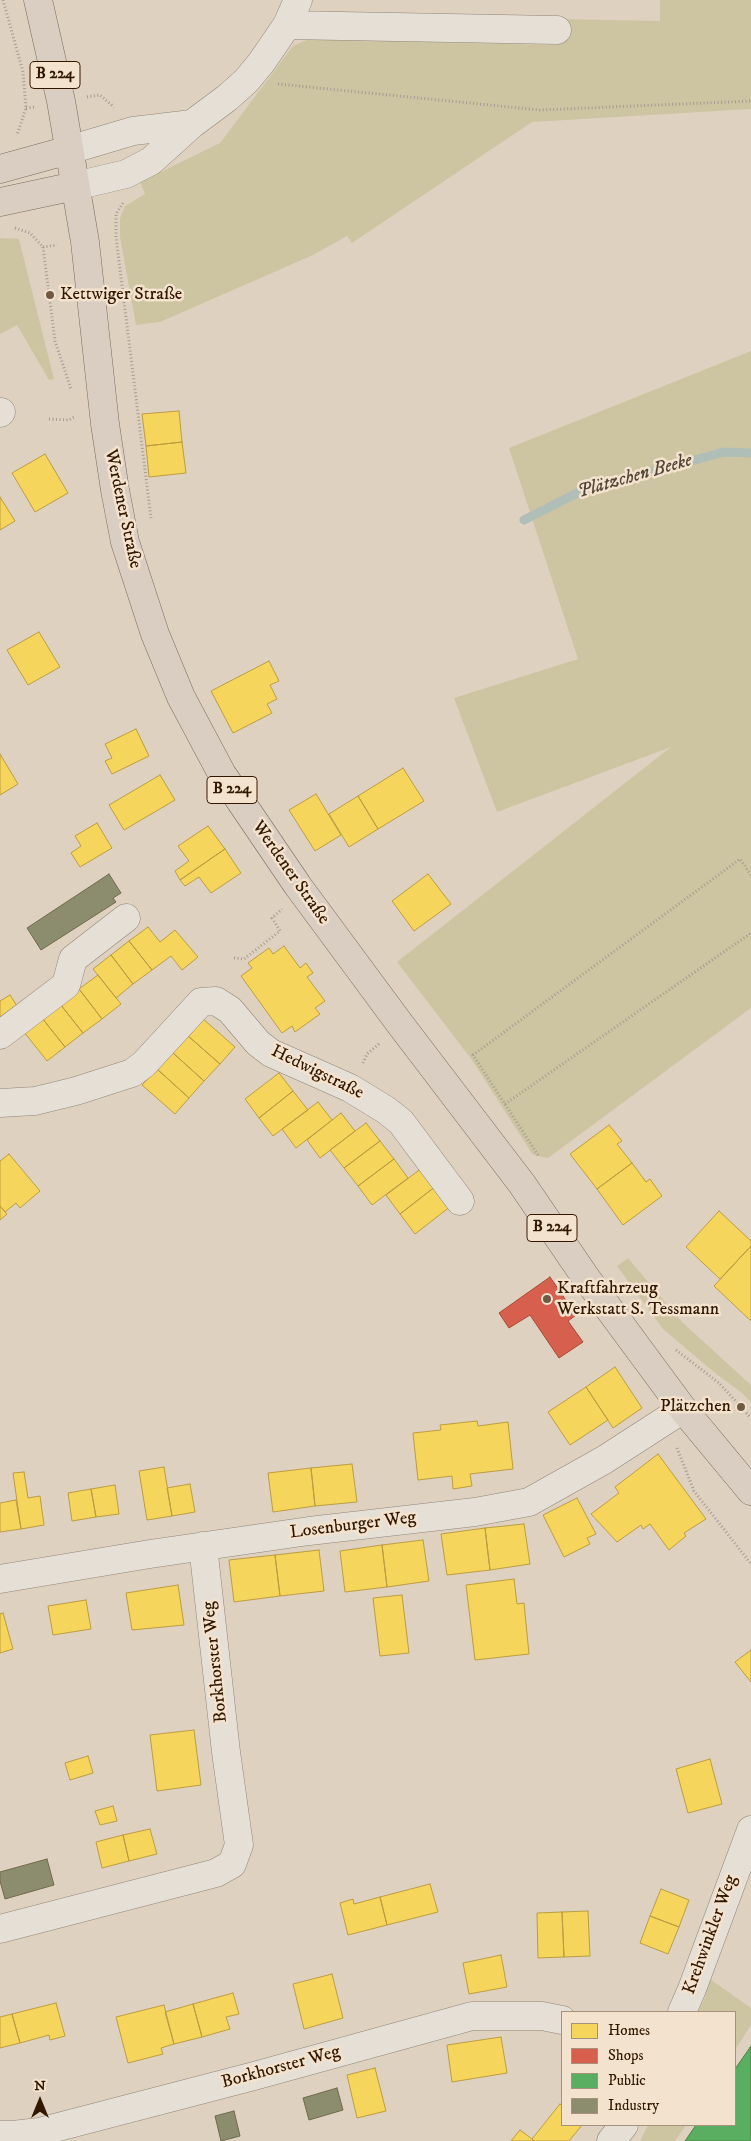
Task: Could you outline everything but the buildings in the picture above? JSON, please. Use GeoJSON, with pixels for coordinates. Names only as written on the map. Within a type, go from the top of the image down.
{"type":"FeatureCollection","features":[{"type":"Feature","properties":{"kind":"main road","name":"Werdener Straße"},"geometry":{"type":"LineString","coordinates":[[38,0],[61,101],[85,242],[105,424],[115,490],[134,570],[155,634],[181,697],[222,774],[298,886],[522,1184],[600,1297],[683,1409],[751,1491]]}},
{"type":"Feature","properties":{"kind":"main road"},"geometry":{"type":"LineString","coordinates":[[0,169],[68,150]]}},
{"type":"Feature","properties":{"kind":"main road"},"geometry":{"type":"LineString","coordinates":[[0,202],[75,186]]}},
{"type":"Feature","properties":{"kind":"street"},"geometry":{"type":"LineString","coordinates":[[75,186],[126,174],[151,160],[246,81],[262,63],[287,26],[298,0]]}},
{"type":"Feature","properties":{"kind":"street"},"geometry":{"type":"LineString","coordinates":[[287,26],[557,30]]}},
{"type":"Feature","properties":{"kind":"street"},"geometry":{"type":"LineString","coordinates":[[68,150],[133,131],[192,124]]}},
{"type":"Feature","properties":{"kind":"street"},"geometry":{"type":"LineString","coordinates":[[0,1035],[66,985],[74,959],[126,918]]}},
{"type":"Feature","properties":{"kind":"street","name":"Hedwigstraße"},"geometry":{"type":"LineString","coordinates":[[0,1103],[34,1101],[76,1091],[132,1072],[144,1064],[201,1002],[216,1002],[230,1010],[258,1043],[271,1052],[350,1088],[394,1116],[401,1122],[460,1201]]}},
{"type":"Feature","properties":{"kind":"street","name":"Losenburger Weg"},"geometry":{"type":"LineString","coordinates":[[0,1578],[203,1546],[309,1531],[475,1512],[529,1502],[604,1460],[683,1409]]}},
{"type":"Feature","properties":{"kind":"street","name":"Borkhorster Weg"},"geometry":{"type":"LineString","coordinates":[[0,1929],[216,1873],[232,1864],[239,1845],[226,1752],[203,1546]]}},
{"type":"Feature","properties":{"kind":"street","name":"Krehwinkler Weg"},"geometry":{"type":"LineString","coordinates":[[682,2011],[751,1830]]}},
{"type":"Feature","properties":{"kind":"street","name":"Borkhorster Weg"},"geometry":{"type":"LineString","coordinates":[[0,2135],[39,2132],[254,2076],[472,2016],[542,2016],[561,2020]]}},
{"type":"Feature","properties":{"kind":"street"},"geometry":{"type":"LineString","coordinates":[[611,2141],[623,2126]]}},
{"type":"Feature","properties":{"kind":"path"},"geometry":{"type":"LineString","coordinates":[[3,0],[23,72],[26,108],[17,136],[8,139]]}},
{"type":"Feature","properties":{"kind":"path"},"geometry":{"type":"LineString","coordinates":[[246,81],[540,110],[751,101]]}},
{"type":"Feature","properties":{"kind":"path"},"geometry":{"type":"LineString","coordinates":[[100,95],[115,108]]}},
{"type":"Feature","properties":{"kind":"path"},"geometry":{"type":"LineString","coordinates":[[125,200],[116,214],[116,237],[152,524]]}},
{"type":"Feature","properties":{"kind":"path"},"geometry":{"type":"LineString","coordinates":[[11,227],[30,233],[43,247],[55,341]]}},
{"type":"Feature","properties":{"kind":"path"},"geometry":{"type":"LineString","coordinates":[[49,419],[69,420],[77,416]]}},
{"type":"Feature","properties":{"kind":"path"},"geometry":{"type":"LineString","coordinates":[[540,1158],[473,1055],[740,858],[751,875]]}},
{"type":"Feature","properties":{"kind":"path"},"geometry":{"type":"LineString","coordinates":[[234,958],[244,959],[280,931],[272,918],[276,914]]}},
{"type":"Feature","properties":{"kind":"path"},"geometry":{"type":"LineString","coordinates":[[505,1104],[751,933]]}},
{"type":"Feature","properties":{"kind":"path"},"geometry":{"type":"LineString","coordinates":[[364,1060],[374,1048]]}},
{"type":"Feature","properties":{"kind":"path"},"geometry":{"type":"LineString","coordinates":[[719,1382],[751,1418]]}},
{"type":"Feature","properties":{"kind":"shaded area"},"geometry":{"type":"Polygon","coordinates":[[[660,0],[751,0],[751,109],[532,122],[352,243],[347,236],[313,255],[160,322],[136,325],[120,237],[120,218],[125,206],[145,194],[140,182],[220,143],[293,46],[309,39],[556,45],[556,19],[660,21],[660,0]]]}},
{"type":"Feature","properties":{"kind":"shaded area"},"geometry":{"type":"Polygon","coordinates":[[[0,238],[19,239],[54,379],[49,380],[17,325],[0,334],[0,238]]]}},
{"type":"Feature","properties":{"kind":"shaded area"},"geometry":{"type":"Polygon","coordinates":[[[751,351],[751,1008],[548,1158],[533,1155],[472,1060],[397,962],[671,747],[497,812],[454,698],[578,659],[509,448],[751,351]]]}},
{"type":"Feature","properties":{"kind":"shaded area"},"geometry":{"type":"Polygon","coordinates":[[[628,1258],[682,1322],[751,1385],[751,1402],[663,1329],[617,1266],[628,1258]]]}},
{"type":"Feature","properties":{"kind":"shaded area"},"geometry":{"type":"Polygon","coordinates":[[[707,1977],[751,2008],[751,2025],[736,2048],[736,2011],[698,2011],[706,1995],[707,1977]]]}},
{"type":"Feature","properties":{"kind":"shaded area"},"geometry":{"type":"Polygon","coordinates":[[[648,2126],[685,2126],[675,2141],[640,2141],[648,2126]]]}},
{"type":"Feature","properties":{"kind":"waterway","name":"Plätzchen Beeke"},"geometry":{"type":"LineString","coordinates":[[524,520],[581,491],[724,452],[751,453]]}},
{"type":"Feature","properties":{"kind":"place","name":"Kettwiger Straße"},"geometry":{"type":"Point","coordinates":[50,295]}},
{"type":"Feature","properties":{"kind":"place","name":"Kraftfahrzeug Werkstatt S. Tessmann"},"geometry":{"type":"Point","coordinates":[547,1299]}},
{"type":"Feature","properties":{"kind":"place","name":"Plätzchen"},"geometry":{"type":"Point","coordinates":[741,1407]}}]}
